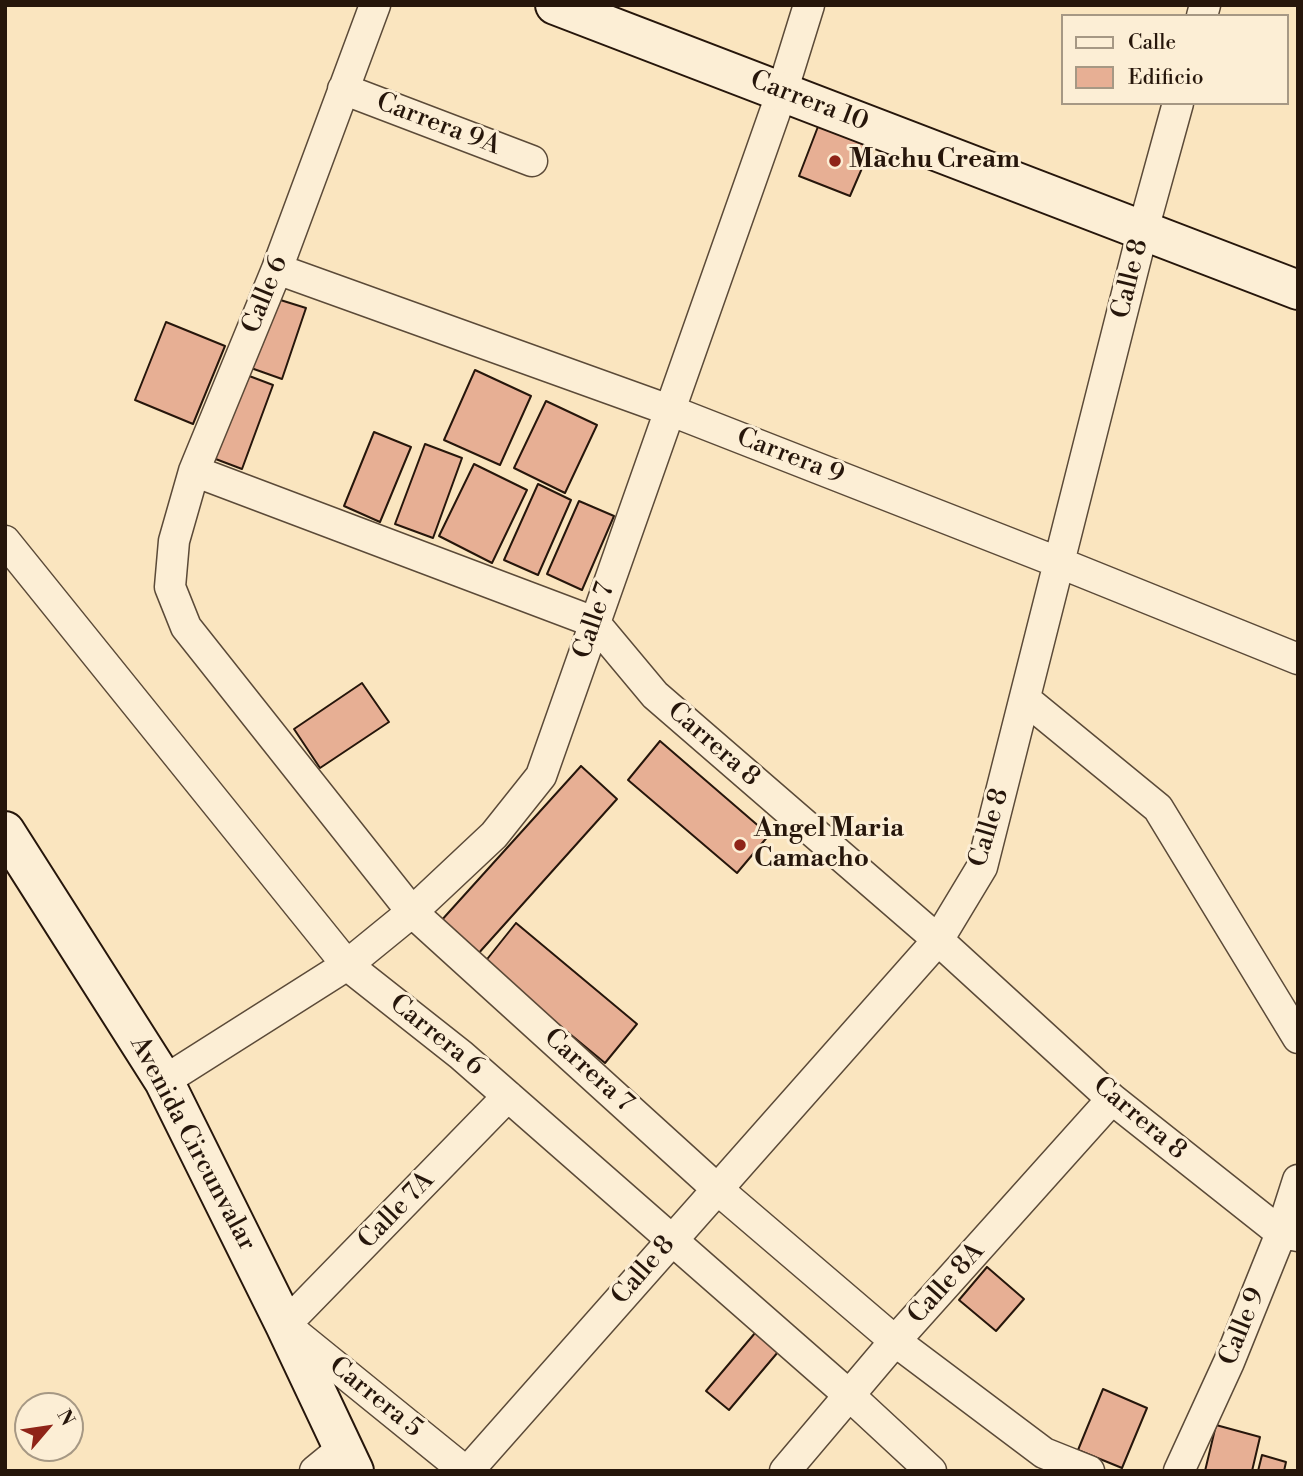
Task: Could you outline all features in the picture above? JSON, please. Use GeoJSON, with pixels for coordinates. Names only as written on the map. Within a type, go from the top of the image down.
{"type":"FeatureCollection","features":[{"type":"Feature","properties":{"kind":"main road","name":"Carrera 10"},"geometry":{"type":"LineString","coordinates":[[555,5],[1298,290]]}},
{"type":"Feature","properties":{"kind":"main road","name":"Avenida Circunvalar"},"geometry":{"type":"LineString","coordinates":[[5,831],[164,1081],[285,1325],[337,1463]]}},
{"type":"Feature","properties":{"kind":"street","name":"Calle 6"},"geometry":{"type":"LineString","coordinates":[[170,587],[174,541],[194,471],[277,269],[375,5]]}},
{"type":"Feature","properties":{"kind":"street","name":"Calle 7"},"geometry":{"type":"LineString","coordinates":[[164,1081],[346,965],[412,912],[494,835],[541,776],[782,92],[810,5]]}},
{"type":"Feature","properties":{"kind":"street","name":"Carrera 9A"},"geometry":{"type":"LineString","coordinates":[[343,89],[533,161]]}},
{"type":"Feature","properties":{"kind":"street","name":"Calle 8"},"geometry":{"type":"LineString","coordinates":[[466,1471],[938,940],[982,867],[1143,230],[1177,105]]}},
{"type":"Feature","properties":{"kind":"street","name":"Carrera 9"},"geometry":{"type":"LineString","coordinates":[[277,269],[669,410],[1298,659]]}},
{"type":"Feature","properties":{"kind":"street","name":"Carrera 8"},"geometry":{"type":"LineString","coordinates":[[194,471],[594,622],[655,695],[938,940],[1112,1099],[1289,1235]]}},
{"type":"Feature","properties":{"kind":"street","name":"Carrera 6"},"geometry":{"type":"LineString","coordinates":[[5,541],[346,965],[461,1055],[850,1396],[931,1471]]}},
{"type":"Feature","properties":{"kind":"street","name":"Carrera 7"},"geometry":{"type":"LineString","coordinates":[[170,587],[186,627],[412,912],[716,1188],[895,1341],[1044,1453],[1089,1471]]}},
{"type":"Feature","properties":{"kind":"street"},"geometry":{"type":"LineString","coordinates":[[1025,699],[1158,808],[1298,1038]]}},
{"type":"Feature","properties":{"kind":"street","name":"Calle 7A"},"geometry":{"type":"LineString","coordinates":[[285,1325],[508,1096]]}},
{"type":"Feature","properties":{"kind":"street","name":"Calle 8A"},"geometry":{"type":"LineString","coordinates":[[785,1471],[895,1341],[1112,1099]]}},
{"type":"Feature","properties":{"kind":"street","name":"Calle 9"},"geometry":{"type":"LineString","coordinates":[[1179,1471],[1289,1235],[1298,1180]]}},
{"type":"Feature","properties":{"kind":"street","name":"Carrera 5"},"geometry":{"type":"LineString","coordinates":[[285,1325],[466,1471]]}},
{"type":"Feature","properties":{"kind":"building","name":"Machu Cream"},"geometry":{"type":"Polygon","coordinates":[[[819,124],[872,145],[850,196],[799,176],[819,124]]]}},
{"type":"Feature","properties":{"kind":"building"},"geometry":{"type":"Polygon","coordinates":[[[274,298],[306,308],[282,379],[251,368],[274,298]]]}},
{"type":"Feature","properties":{"kind":"building"},"geometry":{"type":"Polygon","coordinates":[[[166,322],[225,346],[193,424],[135,400],[166,322]]]}},
{"type":"Feature","properties":{"kind":"building"},"geometry":{"type":"Polygon","coordinates":[[[475,370],[531,396],[500,465],[444,440],[475,370]]]}},
{"type":"Feature","properties":{"kind":"building"},"geometry":{"type":"Polygon","coordinates":[[[244,374],[273,385],[242,469],[213,458],[244,374]]]}},
{"type":"Feature","properties":{"kind":"building"},"geometry":{"type":"Polygon","coordinates":[[[546,401],[597,425],[565,493],[514,468],[546,401]]]}},
{"type":"Feature","properties":{"kind":"building"},"geometry":{"type":"Polygon","coordinates":[[[374,432],[411,447],[380,522],[344,506],[374,432]]]}},
{"type":"Feature","properties":{"kind":"building"},"geometry":{"type":"Polygon","coordinates":[[[425,444],[462,458],[433,538],[395,524],[425,444]]]}},
{"type":"Feature","properties":{"kind":"building"},"geometry":{"type":"Polygon","coordinates":[[[474,464],[527,490],[492,563],[439,536],[474,464]]]}},
{"type":"Feature","properties":{"kind":"building"},"geometry":{"type":"Polygon","coordinates":[[[538,484],[571,500],[538,575],[504,560],[538,484]]]}},
{"type":"Feature","properties":{"kind":"building"},"geometry":{"type":"Polygon","coordinates":[[[579,501],[614,516],[582,590],[547,574],[579,501]]]}},
{"type":"Feature","properties":{"kind":"building"},"geometry":{"type":"Polygon","coordinates":[[[362,683],[389,722],[320,768],[294,729],[362,683]]]}},
{"type":"Feature","properties":{"kind":"building"},"geometry":{"type":"Polygon","coordinates":[[[660,741],[769,835],[737,873],[628,780],[660,741]]]}},
{"type":"Feature","properties":{"kind":"building"},"geometry":{"type":"Polygon","coordinates":[[[581,766],[617,799],[477,955],[440,922],[581,766]]]}},
{"type":"Feature","properties":{"kind":"building"},"geometry":{"type":"Polygon","coordinates":[[[516,923],[637,1024],[605,1063],[484,963],[516,923]]]}},
{"type":"Feature","properties":{"kind":"building"},"geometry":{"type":"Polygon","coordinates":[[[987,1267],[1024,1299],[996,1331],[959,1300],[987,1267]]]}},
{"type":"Feature","properties":{"kind":"building"},"geometry":{"type":"Polygon","coordinates":[[[755,1333],[778,1352],[729,1410],[706,1391],[755,1333]]]}},
{"type":"Feature","properties":{"kind":"building"},"geometry":{"type":"Polygon","coordinates":[[[1103,1389],[1147,1408],[1122,1468],[1078,1450],[1103,1389]]]}},
{"type":"Feature","properties":{"kind":"building"},"geometry":{"type":"Polygon","coordinates":[[[1216,1425],[1260,1437],[1252,1471],[1205,1471],[1216,1425]]]}},
{"type":"Feature","properties":{"kind":"building"},"geometry":{"type":"Polygon","coordinates":[[[1262,1455],[1286,1462],[1284,1471],[1258,1471],[1262,1455]]]}},
{"type":"Feature","properties":{"kind":"place","name":"Machu Cream"},"geometry":{"type":"Point","coordinates":[835,161]}},
{"type":"Feature","properties":{"kind":"place","name":"Angel Maria Camacho"},"geometry":{"type":"Point","coordinates":[740,845]}}]}
